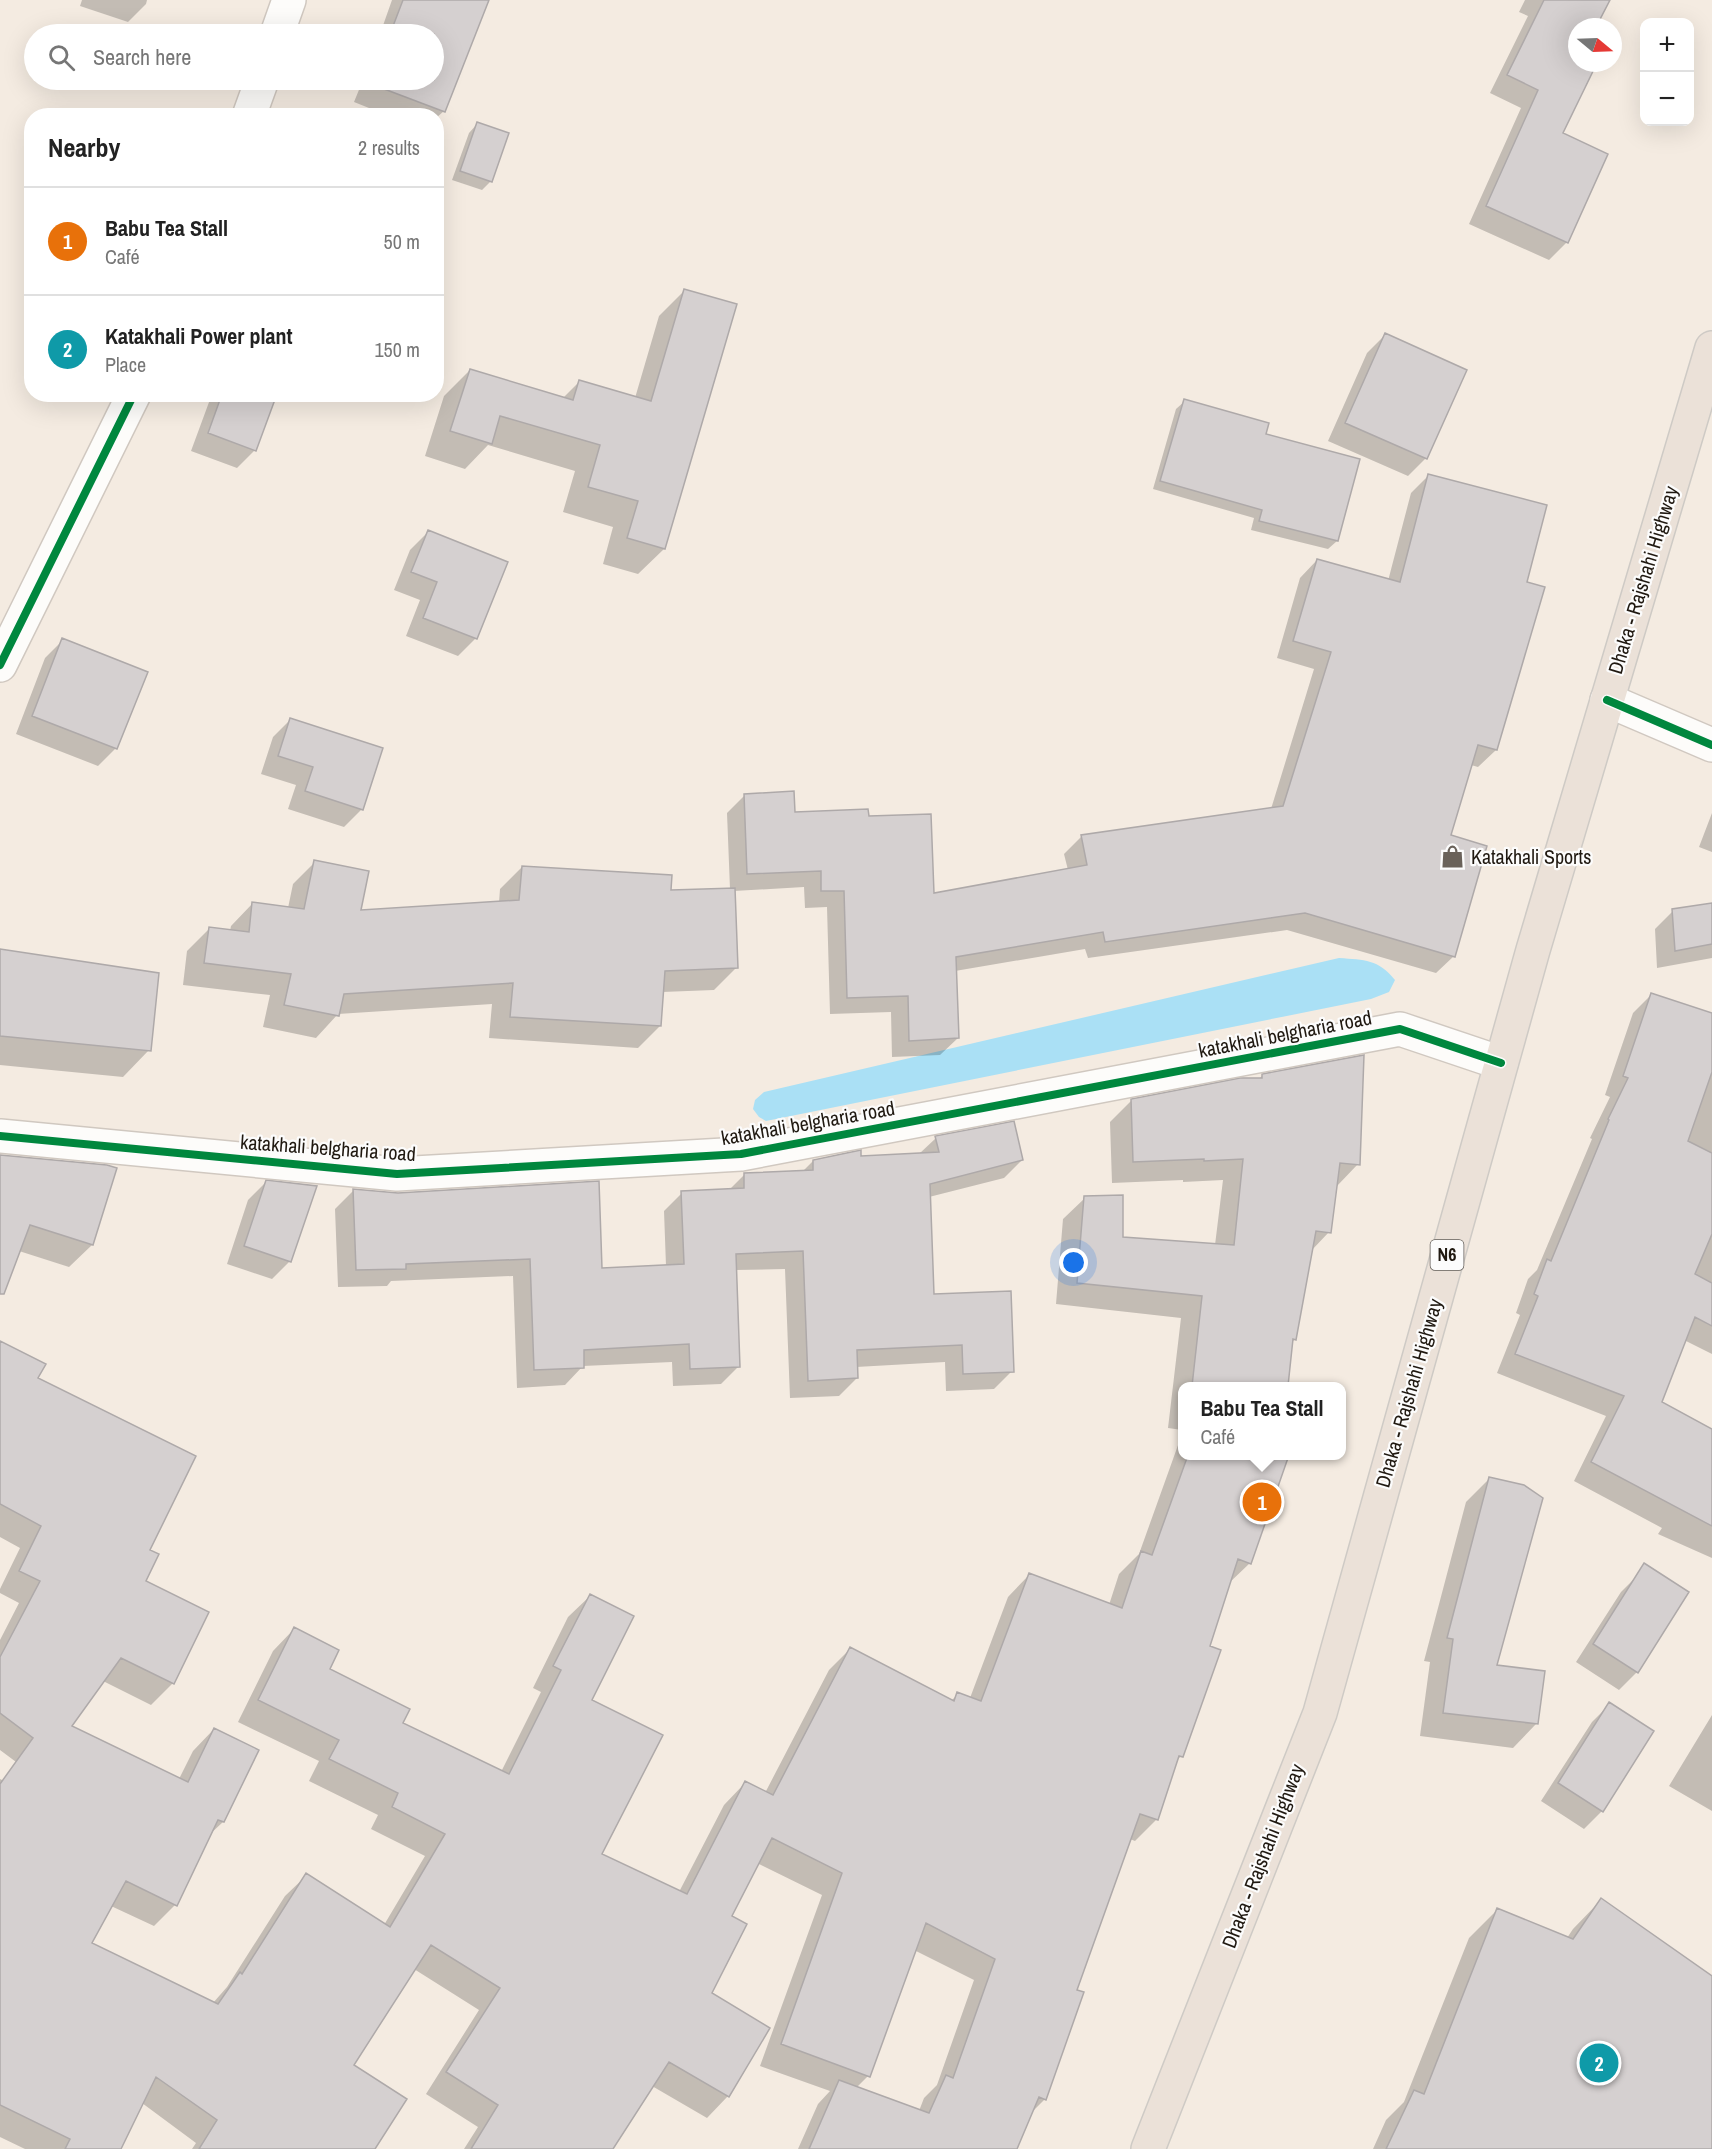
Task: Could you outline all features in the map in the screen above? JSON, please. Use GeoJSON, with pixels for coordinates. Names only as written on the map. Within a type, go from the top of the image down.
{"type":"FeatureCollection","features":[{"type":"Feature","properties":{"kind":"highway","name":"Dhaka - Rajshahi Highway"},"geometry":{"type":"LineString","coordinates":[[1148,2149],[1320,1713],[1501,1063],[1712,348]]}},
{"type":"Feature","properties":{"kind":"street"},"geometry":{"type":"LineString","coordinates":[[281,24],[289,0]]}},
{"type":"Feature","properties":{"kind":"street"},"geometry":{"type":"LineString","coordinates":[[252,108],[258,90]]}},
{"type":"Feature","properties":{"kind":"street"},"geometry":{"type":"LineString","coordinates":[[0,665],[130,402]]}},
{"type":"Feature","properties":{"kind":"street"},"geometry":{"type":"LineString","coordinates":[[1607,700],[1712,745]]}},
{"type":"Feature","properties":{"kind":"street","name":"katakhali belgharia road"},"geometry":{"type":"LineString","coordinates":[[0,1136],[397,1174],[741,1154],[1400,1029],[1501,1063]]}},
{"type":"Feature","properties":{"kind":"water"},"geometry":{"type":"Polygon","coordinates":[[[1339,958],[1364,960],[1383,968],[1395,980],[1389,992],[1371,999],[766,1121],[759,1117],[753,1109],[755,1100],[764,1092],[1339,958]]]}},
{"type":"Feature","properties":{"kind":"building"},"geometry":{"type":"Polygon","coordinates":[[[403,0],[489,0],[445,112],[444,108],[434,108],[387,90],[444,90],[444,24],[394,24],[403,0]]]}},
{"type":"Feature","properties":{"kind":"building"},"geometry":{"type":"Polygon","coordinates":[[[1544,0],[1610,0],[1601,18],[1568,18],[1568,72],[1593,72],[1563,133],[1608,154],[1568,243],[1486,206],[1538,90],[1507,75],[1544,0]]]}},
{"type":"Feature","properties":{"kind":"building"},"geometry":{"type":"Polygon","coordinates":[[[477,122],[509,133],[492,182],[460,171],[477,122]]]}},
{"type":"Feature","properties":{"kind":"building"},"geometry":{"type":"Polygon","coordinates":[[[684,289],[737,304],[665,549],[627,538],[638,501],[588,487],[600,445],[500,416],[492,444],[450,431],[470,369],[573,400],[579,380],[651,401],[684,289]]]}},
{"type":"Feature","properties":{"kind":"building"},"geometry":{"type":"Polygon","coordinates":[[[1385,333],[1467,370],[1427,459],[1345,423],[1385,333]]]}},
{"type":"Feature","properties":{"kind":"building"},"geometry":{"type":"Polygon","coordinates":[[[1184,399],[1269,423],[1266,434],[1360,459],[1338,541],[1259,521],[1262,510],[1160,481],[1184,399]]]}},
{"type":"Feature","properties":{"kind":"building"},"geometry":{"type":"Polygon","coordinates":[[[219,402],[274,402],[256,451],[208,433],[219,402]]]}},
{"type":"Feature","properties":{"kind":"building"},"geometry":{"type":"Polygon","coordinates":[[[1428,474],[1547,505],[1527,582],[1545,587],[1497,750],[1478,745],[1451,835],[1487,846],[1455,957],[1305,913],[1105,942],[1103,932],[956,957],[959,1038],[909,1041],[908,996],[847,998],[844,891],[821,891],[821,871],[747,874],[744,794],[794,791],[795,812],[868,809],[869,816],[931,814],[934,893],[1087,865],[1081,835],[1283,806],[1331,652],[1293,641],[1317,559],[1400,582],[1428,474]]]}},
{"type":"Feature","properties":{"kind":"building"},"geometry":{"type":"Polygon","coordinates":[[[428,530],[508,562],[477,639],[423,618],[437,582],[411,572],[428,530]]]}},
{"type":"Feature","properties":{"kind":"building"},"geometry":{"type":"Polygon","coordinates":[[[62,638],[148,672],[117,749],[32,716],[62,638]]]}},
{"type":"Feature","properties":{"kind":"building"},"geometry":{"type":"Polygon","coordinates":[[[290,718],[383,748],[363,810],[305,791],[313,767],[278,756],[290,718]]]}},
{"type":"Feature","properties":{"kind":"building"},"geometry":{"type":"Polygon","coordinates":[[[314,860],[369,871],[361,910],[519,900],[522,866],[672,875],[671,890],[735,888],[738,968],[665,971],[661,1026],[510,1017],[513,983],[344,994],[339,1016],[284,1005],[291,974],[204,963],[209,927],[249,932],[252,902],[304,909],[314,860]]]}},
{"type":"Feature","properties":{"kind":"building"},"geometry":{"type":"Polygon","coordinates":[[[1712,903],[1712,944],[1675,951],[1672,909],[1712,903]]]}},
{"type":"Feature","properties":{"kind":"building"},"geometry":{"type":"Polygon","coordinates":[[[0,949],[159,973],[151,1051],[0,1036],[0,949]]]}},
{"type":"Feature","properties":{"kind":"building"},"geometry":{"type":"Polygon","coordinates":[[[1651,993],[1712,1013],[1712,1072],[1688,1141],[1712,1153],[1712,1234],[1695,1274],[1712,1283],[1712,1326],[1695,1317],[1662,1402],[1712,1429],[1712,1526],[1591,1462],[1624,1396],[1515,1354],[1538,1296],[1534,1294],[1547,1259],[1551,1261],[1608,1119],[1628,1078],[1623,1076],[1651,993]]]}},
{"type":"Feature","properties":{"kind":"building"},"geometry":{"type":"Polygon","coordinates":[[[1364,1055],[1360,1165],[1340,1163],[1331,1233],[1316,1231],[1296,1340],[1293,1339],[1288,1382],[1192,1382],[1202,1296],[1077,1283],[1084,1196],[1123,1195],[1123,1237],[1234,1245],[1243,1159],[1133,1162],[1131,1099],[1240,1078],[1262,1078],[1262,1074],[1364,1055]]]}},
{"type":"Feature","properties":{"kind":"building"},"geometry":{"type":"Polygon","coordinates":[[[1014,1121],[1023,1160],[930,1184],[934,1294],[1011,1291],[1014,1372],[963,1374],[962,1345],[857,1350],[858,1378],[808,1381],[803,1251],[736,1254],[740,1367],[690,1369],[689,1344],[584,1350],[584,1368],[534,1370],[530,1259],[406,1264],[406,1269],[356,1270],[353,1189],[398,1193],[599,1181],[602,1268],[684,1264],[681,1191],[744,1188],[744,1173],[813,1170],[813,1160],[861,1150],[861,1156],[939,1152],[935,1136],[1014,1121]]]}},
{"type":"Feature","properties":{"kind":"building"},"geometry":{"type":"Polygon","coordinates":[[[0,1155],[107,1165],[117,1168],[93,1245],[30,1225],[4,1294],[0,1294],[0,1155]]]}},
{"type":"Feature","properties":{"kind":"building"},"geometry":{"type":"Polygon","coordinates":[[[266,1180],[317,1186],[291,1262],[244,1246],[266,1180]]]}},
{"type":"Feature","properties":{"kind":"building"},"geometry":{"type":"Polygon","coordinates":[[[0,1341],[46,1364],[38,1378],[196,1456],[150,1550],[159,1554],[146,1581],[209,1612],[174,1684],[121,1658],[72,1726],[188,1782],[214,1728],[259,1750],[224,1822],[218,1820],[177,1906],[126,1881],[92,1943],[218,2004],[240,1972],[242,1974],[306,1873],[390,1927],[445,1834],[392,1807],[398,1793],[329,1759],[339,1740],[258,1700],[294,1627],[339,1650],[330,1669],[410,1709],[403,1723],[509,1774],[561,1670],[553,1666],[590,1594],[634,1616],[592,1700],[663,1735],[602,1854],[687,1894],[745,1781],[773,1795],[850,1647],[954,1701],[957,1692],[981,1701],[1029,1573],[1122,1608],[1141,1551],[1152,1555],[1186,1460],[1287,1460],[1251,1564],[1238,1559],[1210,1646],[1221,1650],[1183,1757],[1179,1756],[1158,1820],[1140,1814],[1077,1990],[1084,1992],[1046,2100],[1039,2097],[1017,2149],[809,2149],[839,2080],[929,2113],[946,2075],[953,2078],[995,1959],[926,1923],[870,2077],[781,2044],[842,1873],[772,1838],[732,1916],[747,1924],[712,1993],[770,2028],[729,2097],[669,2062],[613,2149],[471,2149],[498,2105],[446,2072],[500,1988],[431,1945],[354,2065],[407,2099],[375,2149],[199,2149],[217,2120],[156,2077],[121,2149],[65,2149],[70,2139],[0,2105],[0,1784],[33,1738],[0,1713],[0,1657],[40,1581],[19,1571],[41,1526],[0,1504],[0,1341]]]}},
{"type":"Feature","properties":{"kind":"building"},"geometry":{"type":"Polygon","coordinates":[[[1489,1477],[1524,1485],[1543,1498],[1497,1665],[1545,1671],[1538,1724],[1443,1713],[1453,1639],[1447,1638],[1489,1477]]]}},
{"type":"Feature","properties":{"kind":"building"},"geometry":{"type":"Polygon","coordinates":[[[1644,1563],[1689,1592],[1638,1673],[1593,1644],[1644,1563]]]}},
{"type":"Feature","properties":{"kind":"building"},"geometry":{"type":"Polygon","coordinates":[[[1609,1702],[1654,1731],[1603,1812],[1558,1783],[1609,1702]]]}},
{"type":"Feature","properties":{"kind":"building"},"geometry":{"type":"Polygon","coordinates":[[[1601,1898],[1712,1976],[1712,2149],[1386,2149],[1414,2090],[1424,2094],[1497,1908],[1573,1939],[1601,1898]]]}},
{"type":"Feature","properties":{"kind":"cycle path"},"geometry":{"type":"LineString","coordinates":[[0,665],[130,402]]}},
{"type":"Feature","properties":{"kind":"cycle path"},"geometry":{"type":"LineString","coordinates":[[1607,700],[1712,745]]}},
{"type":"Feature","properties":{"kind":"cycle path"},"geometry":{"type":"LineString","coordinates":[[0,1136],[397,1174],[741,1154],[1400,1029],[1501,1063]]}},
{"type":"Feature","properties":{"kind":"place","name":"Katakhali Sports"},"geometry":{"type":"Point","coordinates":[1453,857]}},
{"type":"Feature","properties":{"kind":"place","name":"Babu Tea Stall"},"geometry":{"type":"Point","coordinates":[1262,1502]}},
{"type":"Feature","properties":{"kind":"place","name":"Katakhali Power plant"},"geometry":{"type":"Point","coordinates":[1599,2063]}}]}
